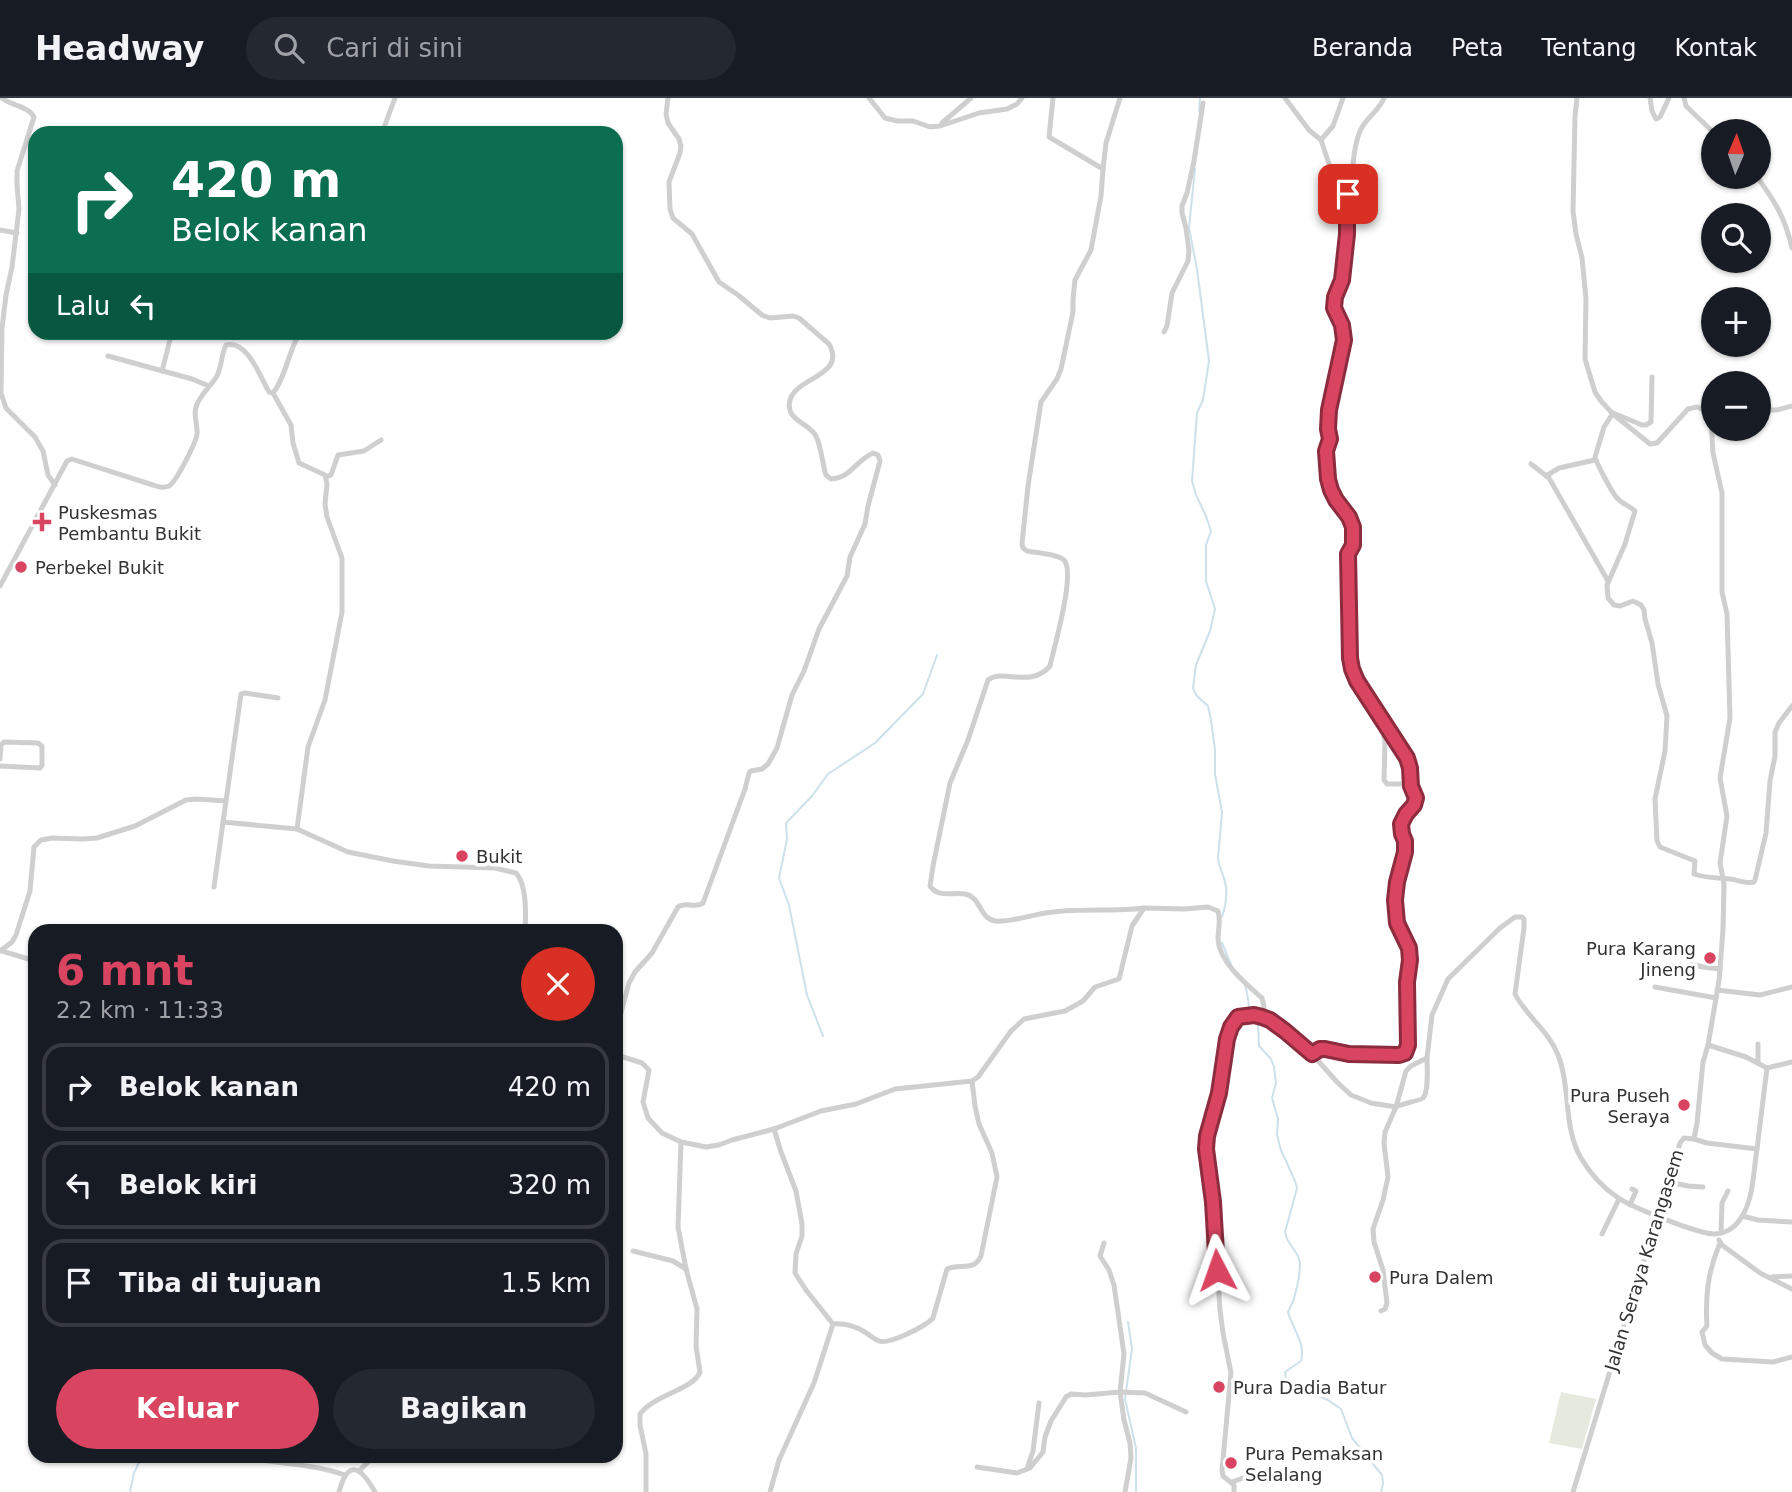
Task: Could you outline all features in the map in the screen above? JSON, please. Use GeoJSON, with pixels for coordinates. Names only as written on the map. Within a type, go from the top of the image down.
{"type":"FeatureCollection","features":[{"type":"Feature","properties":{"kind":"street"},"geometry":{"type":"LineString","coordinates":[[2,98],[30,111],[34,117],[31,126]]}},
{"type":"Feature","properties":{"kind":"street"},"geometry":{"type":"LineString","coordinates":[[385,126],[395,98]]}},
{"type":"Feature","properties":{"kind":"street"},"geometry":{"type":"LineString","coordinates":[[623,1002],[635,972],[652,953],[678,907],[682,904],[698,906],[703,903],[749,773],[768,764],[777,748],[792,695],[819,629],[847,576],[850,557],[865,524],[880,461],[878,455],[873,453],[862,459],[846,476],[835,479],[825,475],[815,434],[793,416],[789,403],[793,393],[830,365],[833,360],[832,349],[799,318],[770,318],[762,315],[719,282],[692,234],[673,218],[669,182],[681,146],[668,122],[668,98]]}},
{"type":"Feature","properties":{"kind":"street"},"geometry":{"type":"LineString","coordinates":[[869,98],[885,118],[913,121],[930,127],[1007,109],[1022,98]]}},
{"type":"Feature","properties":{"kind":"street"},"geometry":{"type":"LineString","coordinates":[[940,126],[971,98]]}},
{"type":"Feature","properties":{"kind":"street"},"geometry":{"type":"LineString","coordinates":[[1053,98],[1049,137],[1103,169]]}},
{"type":"Feature","properties":{"kind":"street"},"geometry":{"type":"LineString","coordinates":[[1121,98],[1106,143],[1101,196],[1091,250],[1075,280],[1072,318],[1061,369],[1041,402],[1028,486],[1023,548],[1062,558],[1069,572],[1050,666],[1034,676],[995,676],[988,680],[950,783],[930,886],[942,894],[966,894],[976,899],[983,914],[998,922],[1054,912],[1208,907],[1218,911],[1220,916],[1218,940],[1227,962],[1262,998],[1262,1017]]}},
{"type":"Feature","properties":{"kind":"street"},"geometry":{"type":"LineString","coordinates":[[1286,98],[1309,130],[1321,140],[1342,198],[1347,223],[1342,280],[1334,308],[1342,325],[1344,340],[1329,410],[1327,464],[1332,493],[1349,517],[1354,532],[1353,545],[1348,554],[1351,666],[1357,681],[1407,758],[1416,801],[1401,824],[1405,852],[1395,900],[1397,923],[1409,948],[1408,1048],[1405,1053],[1399,1055],[1349,1054],[1325,1049],[1312,1054]]}},
{"type":"Feature","properties":{"kind":"street"},"geometry":{"type":"LineString","coordinates":[[1321,140],[1333,126],[1343,98]]}},
{"type":"Feature","properties":{"kind":"street"},"geometry":{"type":"LineString","coordinates":[[1342,198],[1350,190],[1360,131],[1380,108],[1384,98]]}},
{"type":"Feature","properties":{"kind":"street"},"geometry":{"type":"LineString","coordinates":[[1577,98],[1573,211],[1586,299],[1585,359],[1597,396],[1648,443],[1654,444],[1664,437],[1690,407],[1701,408]]}},
{"type":"Feature","properties":{"kind":"street"},"geometry":{"type":"LineString","coordinates":[[1650,98],[1656,119],[1660,117],[1669,98]]}},
{"type":"Feature","properties":{"kind":"street"},"geometry":{"type":"LineString","coordinates":[[1684,98],[1686,106],[1701,120]]}},
{"type":"Feature","properties":{"kind":"street"},"geometry":{"type":"LineString","coordinates":[[1164,332],[1172,293],[1188,261],[1182,206],[1194,161],[1203,103]]}},
{"type":"Feature","properties":{"kind":"street"},"geometry":{"type":"LineString","coordinates":[[28,137],[18,171],[17,233],[2,328],[1,393],[6,408],[34,437],[43,451],[48,475],[54,485]]}},
{"type":"Feature","properties":{"kind":"street"},"geometry":{"type":"LineString","coordinates":[[1766,189],[1778,206],[1792,248]]}},
{"type":"Feature","properties":{"kind":"street"},"geometry":{"type":"LineString","coordinates":[[0,230],[17,233]]}},
{"type":"Feature","properties":{"kind":"street"},"geometry":{"type":"LineString","coordinates":[[162,371],[170,340]]}},
{"type":"Feature","properties":{"kind":"street"},"geometry":{"type":"LineString","coordinates":[[273,393],[278,387],[295,340]]}},
{"type":"Feature","properties":{"kind":"street"},"geometry":{"type":"LineString","coordinates":[[0,586],[65,463],[72,459],[153,485],[169,486],[175,480],[195,442],[198,432],[195,411],[197,404],[220,368],[224,347],[229,343],[242,349],[273,393],[291,425],[299,463],[323,473],[326,477],[327,517],[342,558],[342,612],[324,701],[308,747],[298,829]]}},
{"type":"Feature","properties":{"kind":"street"},"geometry":{"type":"LineString","coordinates":[[108,356],[209,386]]}},
{"type":"Feature","properties":{"kind":"street"},"geometry":{"type":"LineString","coordinates":[[1613,413],[1642,425],[1649,424],[1652,415],[1652,377]]}},
{"type":"Feature","properties":{"kind":"street"},"geometry":{"type":"LineString","coordinates":[[1771,410],[1792,406]]}},
{"type":"Feature","properties":{"kind":"street"},"geometry":{"type":"LineString","coordinates":[[1613,413],[1604,427],[1595,460],[1618,499],[1636,511],[1608,581],[1607,594],[1612,604],[1620,606],[1633,601],[1642,605],[1644,610],[1644,620],[1653,643],[1658,684],[1667,716],[1665,751],[1656,799],[1658,844],[1695,861],[1694,874],[1747,884],[1754,882],[1766,833],[1775,732],[1792,706]]}},
{"type":"Feature","properties":{"kind":"street"},"geometry":{"type":"LineString","coordinates":[[326,477],[331,475],[338,455],[363,451],[381,440]]}},
{"type":"Feature","properties":{"kind":"street"},"geometry":{"type":"LineString","coordinates":[[1694,1139],[1703,1062],[1720,969],[1723,879],[1720,863],[1727,816],[1720,778],[1729,729],[1727,614],[1721,592],[1722,493],[1713,441]]}},
{"type":"Feature","properties":{"kind":"street"},"geometry":{"type":"LineString","coordinates":[[1546,476],[1565,467],[1595,460]]}},
{"type":"Feature","properties":{"kind":"street"},"geometry":{"type":"LineString","coordinates":[[1531,464],[1546,476],[1608,581]]}},
{"type":"Feature","properties":{"kind":"street"},"geometry":{"type":"LineString","coordinates":[[214,887],[241,694],[278,698]]}},
{"type":"Feature","properties":{"kind":"street"},"geometry":{"type":"LineString","coordinates":[[1381,720],[1385,742],[1384,780],[1387,784],[1411,784]]}},
{"type":"Feature","properties":{"kind":"street"},"geometry":{"type":"LineString","coordinates":[[0,759],[1,744],[4,742],[41,745],[40,768],[0,766]]}},
{"type":"Feature","properties":{"kind":"street"},"geometry":{"type":"LineString","coordinates":[[1,951],[16,935],[30,891],[34,847],[41,840],[97,838],[143,822],[186,800],[226,801]]}},
{"type":"Feature","properties":{"kind":"street"},"geometry":{"type":"LineString","coordinates":[[223,822],[298,829],[348,852],[412,864],[495,868],[516,873],[522,882],[525,924]]}},
{"type":"Feature","properties":{"kind":"street"},"geometry":{"type":"LineString","coordinates":[[623,1057],[642,1063],[649,1070],[643,1102],[648,1118],[662,1133],[681,1142],[713,1147],[774,1129],[821,1111],[856,1104],[895,1089],[972,1081],[978,1077],[1005,1038],[1024,1019],[1065,1011],[1083,1001],[1095,986],[1119,979],[1132,926],[1144,908]]}},
{"type":"Feature","properties":{"kind":"street"},"geometry":{"type":"LineString","coordinates":[[1234,1492],[1234,1486],[1223,1476],[1222,1471],[1231,1373],[1220,1310],[1213,1202],[1206,1149],[1219,1093],[1227,1039],[1238,1017],[1254,1015],[1270,1020],[1312,1054],[1343,1088],[1356,1098],[1371,1104],[1396,1107],[1409,1101],[1420,1100],[1426,1092],[1432,1015],[1448,979],[1500,928],[1515,917],[1522,916],[1524,928],[1515,994],[1555,1047],[1564,1075],[1572,1139],[1581,1159],[1595,1178],[1630,1205],[1704,1232],[1719,1233],[1732,1228],[1738,1223],[1750,1197],[1767,1068]]}},
{"type":"Feature","properties":{"kind":"street"},"geometry":{"type":"LineString","coordinates":[[1,951],[28,959]]}},
{"type":"Feature","properties":{"kind":"street"},"geometry":{"type":"LineString","coordinates":[[1691,964],[1720,969]]}},
{"type":"Feature","properties":{"kind":"street"},"geometry":{"type":"LineString","coordinates":[[1717,990],[1760,995],[1792,987]]}},
{"type":"Feature","properties":{"kind":"street"},"geometry":{"type":"LineString","coordinates":[[1655,988],[1716,998]]}},
{"type":"Feature","properties":{"kind":"street"},"geometry":{"type":"LineString","coordinates":[[1758,1044],[1758,1062]]}},
{"type":"Feature","properties":{"kind":"street"},"geometry":{"type":"LineString","coordinates":[[1708,1045],[1758,1062],[1767,1068],[1792,1062]]}},
{"type":"Feature","properties":{"kind":"street"},"geometry":{"type":"LineString","coordinates":[[1381,1311],[1387,1303],[1383,1270],[1374,1242],[1373,1229],[1388,1177],[1385,1132],[1396,1107],[1406,1071],[1427,1058]]}},
{"type":"Feature","properties":{"kind":"street"},"geometry":{"type":"LineString","coordinates":[[833,1324],[854,1326],[880,1342],[890,1341],[933,1318],[947,1269],[978,1262],[996,1177],[992,1153],[979,1124],[972,1081]]}},
{"type":"Feature","properties":{"kind":"street"},"geometry":{"type":"LineString","coordinates":[[774,1129],[796,1191],[802,1224],[802,1236],[796,1254],[796,1273],[833,1324]]}},
{"type":"Feature","properties":{"kind":"street","name":"Jalan Seraya Karangasem"},"geometry":{"type":"LineString","coordinates":[[1573,1492],[1682,1140],[1688,1138],[1757,1149]]}},
{"type":"Feature","properties":{"kind":"street"},"geometry":{"type":"LineString","coordinates":[[646,1492],[646,1454],[640,1414],[652,1402],[695,1381],[700,1372],[696,1346],[697,1308],[678,1227],[681,1142]]}},
{"type":"Feature","properties":{"kind":"street"},"geometry":{"type":"LineString","coordinates":[[1669,1182],[1703,1186]]}},
{"type":"Feature","properties":{"kind":"street"},"geometry":{"type":"LineString","coordinates":[[1630,1205],[1636,1191],[1632,1189]]}},
{"type":"Feature","properties":{"kind":"street"},"geometry":{"type":"LineString","coordinates":[[1728,1191],[1722,1203],[1720,1243],[1706,1293],[1707,1326],[1702,1334],[1706,1348],[1725,1360],[1777,1361],[1792,1357]]}},
{"type":"Feature","properties":{"kind":"street"},"geometry":{"type":"LineString","coordinates":[[1602,1234],[1624,1193]]}},
{"type":"Feature","properties":{"kind":"street"},"geometry":{"type":"LineString","coordinates":[[1681,1224],[1685,1216]]}},
{"type":"Feature","properties":{"kind":"street"},"geometry":{"type":"LineString","coordinates":[[1742,1216],[1792,1222]]}},
{"type":"Feature","properties":{"kind":"street"},"geometry":{"type":"LineString","coordinates":[[1104,1243],[1100,1256],[1114,1285],[1124,1354],[1120,1392],[1130,1443],[1130,1465],[1125,1492]]}},
{"type":"Feature","properties":{"kind":"street"},"geometry":{"type":"LineString","coordinates":[[1720,1243],[1754,1269],[1792,1289]]}},
{"type":"Feature","properties":{"kind":"street"},"geometry":{"type":"LineString","coordinates":[[634,1251],[664,1258],[686,1269]]}},
{"type":"Feature","properties":{"kind":"street"},"geometry":{"type":"LineString","coordinates":[[1769,1277],[1792,1276]]}},
{"type":"Feature","properties":{"kind":"street"},"geometry":{"type":"LineString","coordinates":[[770,1492],[779,1460],[814,1383],[833,1324]]}},
{"type":"Feature","properties":{"kind":"street"},"geometry":{"type":"LineString","coordinates":[[976,1467],[1017,1473],[1025,1471],[1041,1456],[1051,1421],[1070,1394],[1145,1393],[1186,1412]]}},
{"type":"Feature","properties":{"kind":"street"},"geometry":{"type":"LineString","coordinates":[[1025,1471],[1033,1451],[1039,1403]]}},
{"type":"Feature","properties":{"kind":"street"},"geometry":{"type":"LineString","coordinates":[[280,1463],[322,1468],[345,1475]]}},
{"type":"Feature","properties":{"kind":"street"},"geometry":{"type":"LineString","coordinates":[[359,1471],[367,1463]]}},
{"type":"Feature","properties":{"kind":"street"},"geometry":{"type":"LineString","coordinates":[[339,1492],[345,1475],[352,1470],[359,1471],[375,1492]]}},
{"type":"Feature","properties":{"kind":"street"},"geometry":{"type":"LineString","coordinates":[[1231,1482],[1243,1478],[1259,1478]]}},
{"type":"Feature","properties":{"kind":"shaded area"},"geometry":{"type":"Polygon","coordinates":[[[1561,1392],[1596,1399],[1582,1449],[1549,1443],[1561,1392]]]}},
{"type":"Feature","properties":{"kind":"waterway"},"geometry":{"type":"LineString","coordinates":[[1199,111],[1200,98]]}},
{"type":"Feature","properties":{"kind":"waterway"},"geometry":{"type":"LineString","coordinates":[[1195,169],[1189,228],[1209,361],[1203,400],[1197,413],[1192,481],[1211,531],[1206,545],[1206,581],[1215,609],[1210,631],[1196,665],[1193,688],[1196,695],[1208,706],[1215,750],[1215,774],[1222,812],[1218,858],[1226,891],[1222,917]]}},
{"type":"Feature","properties":{"kind":"waterway"},"geometry":{"type":"LineString","coordinates":[[823,1036],[807,995],[789,905],[779,878],[787,839],[786,823],[812,796],[828,774],[875,743],[923,694],[937,655]]}},
{"type":"Feature","properties":{"kind":"waterway"},"geometry":{"type":"LineString","coordinates":[[1222,943],[1232,967]]}},
{"type":"Feature","properties":{"kind":"waterway"},"geometry":{"type":"LineString","coordinates":[[1245,986],[1252,1014]]}},
{"type":"Feature","properties":{"kind":"waterway"},"geometry":{"type":"LineString","coordinates":[[1255,1019],[1258,1023],[1259,1046],[1271,1059],[1274,1067],[1276,1083],[1272,1098],[1278,1119],[1277,1135],[1297,1188],[1285,1232],[1300,1263],[1294,1299],[1288,1312],[1302,1354],[1301,1361],[1285,1372],[1286,1379],[1341,1409],[1352,1438],[1382,1475],[1381,1492]]}},
{"type":"Feature","properties":{"kind":"waterway"},"geometry":{"type":"LineString","coordinates":[[1128,1322],[1132,1349],[1125,1399],[1136,1448],[1136,1492]]}},
{"type":"Feature","properties":{"kind":"waterway"},"geometry":{"type":"LineString","coordinates":[[130,1492],[139,1463]]}},
{"type":"Feature","properties":{"kind":"place","name":"Puskesmas Pembantu Bukit"},"geometry":{"type":"Point","coordinates":[42,522]}},
{"type":"Feature","properties":{"kind":"place","name":"Perbekel Bukit"},"geometry":{"type":"Point","coordinates":[21,567]}},
{"type":"Feature","properties":{"kind":"place","name":"Bukit"},"geometry":{"type":"Point","coordinates":[462,856]}},
{"type":"Feature","properties":{"kind":"place","name":"Pura Karang Jineng"},"geometry":{"type":"Point","coordinates":[1710,958]}},
{"type":"Feature","properties":{"kind":"place","name":"Pura Puseh Seraya"},"geometry":{"type":"Point","coordinates":[1684,1105]}},
{"type":"Feature","properties":{"kind":"place","name":"Pura Dalem"},"geometry":{"type":"Point","coordinates":[1375,1277]}},
{"type":"Feature","properties":{"kind":"place","name":"Pura Dadia Batur"},"geometry":{"type":"Point","coordinates":[1219,1387]}},
{"type":"Feature","properties":{"kind":"place","name":"Pura Pemaksan Selalang"},"geometry":{"type":"Point","coordinates":[1231,1463]}},
{"type":"Feature","properties":{"kind":"route"},"geometry":{"type":"LineString","coordinates":[[1217,1270],[1213,1202],[1206,1149],[1219,1093],[1227,1039],[1235,1019],[1254,1015],[1266,1018],[1312,1054],[1325,1049],[1349,1054],[1399,1055],[1407,1051],[1408,1045],[1409,944],[1397,923],[1395,900],[1405,852],[1405,841],[1400,828],[1416,798],[1411,786],[1407,758],[1381,720],[1352,669],[1348,554],[1353,546],[1354,532],[1349,517],[1332,493],[1328,479],[1329,410],[1344,340],[1334,304],[1342,284],[1347,228],[1342,198],[1348,194]]}}]}
